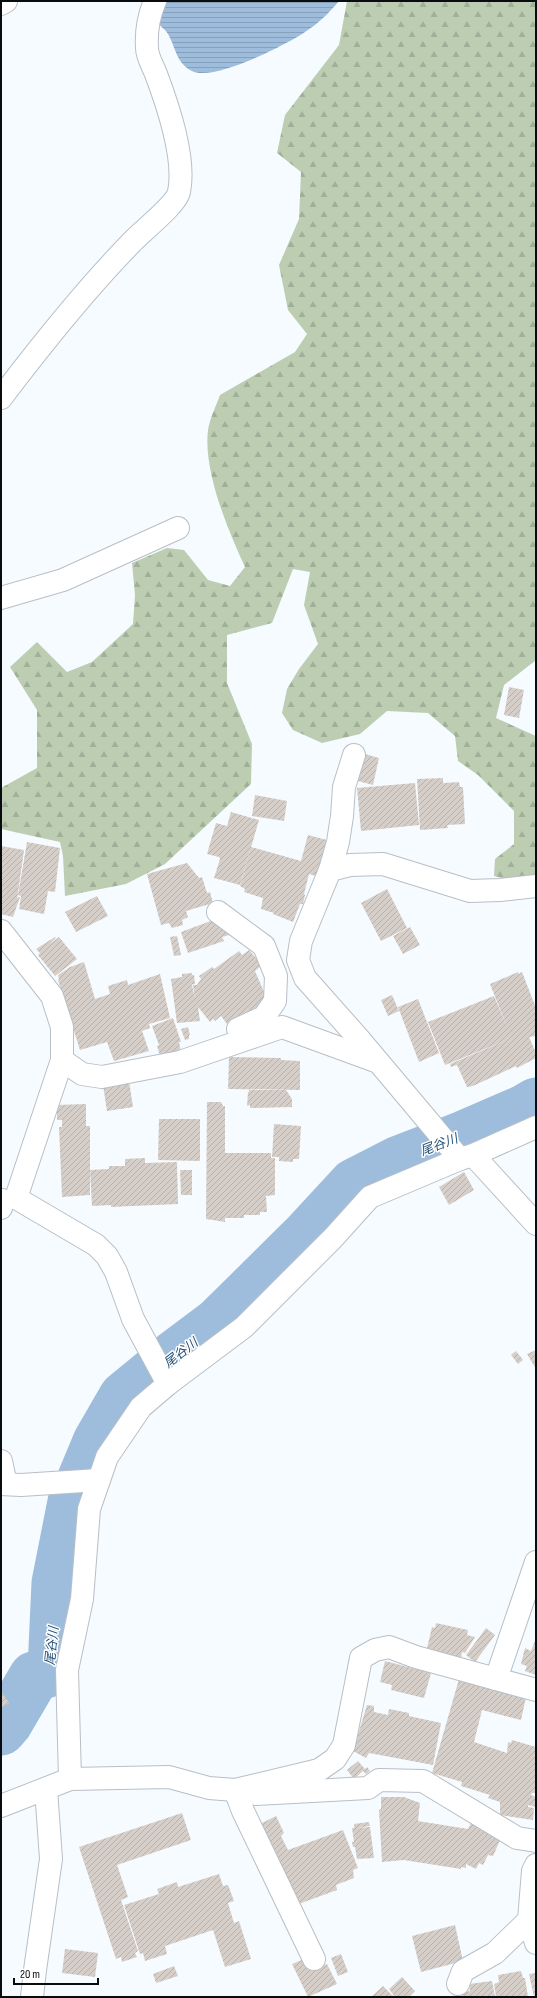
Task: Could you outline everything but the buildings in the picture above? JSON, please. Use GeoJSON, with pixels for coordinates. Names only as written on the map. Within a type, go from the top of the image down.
{"type":"FeatureCollection","features":[{"type":"Feature","properties":{"kind":"street"},"geometry":{"type":"LineString","coordinates":[[1,4],[6,1]]}},
{"type":"Feature","properties":{"kind":"street"},"geometry":{"type":"LineString","coordinates":[[1,398],[44,341],[94,280],[172,204],[178,193],[180,175],[174,129],[147,50],[149,14],[155,1]]}},
{"type":"Feature","properties":{"kind":"street"},"geometry":{"type":"LineString","coordinates":[[1,598],[63,580],[178,528]]}},
{"type":"Feature","properties":{"kind":"street"},"geometry":{"type":"LineString","coordinates":[[354,755],[344,787],[341,823],[330,870],[301,941],[298,960],[305,978],[379,1062],[466,1157],[536,1224]]}},
{"type":"Feature","properties":{"kind":"street"},"geometry":{"type":"LineString","coordinates":[[330,870],[350,865],[383,864],[470,891],[500,890],[536,886]]}},
{"type":"Feature","properties":{"kind":"street"},"geometry":{"type":"LineString","coordinates":[[214,1049],[231,1032],[264,1017],[275,1001],[276,976],[264,946],[218,912]]}},
{"type":"Feature","properties":{"kind":"street"},"geometry":{"type":"LineString","coordinates":[[1,931],[52,996],[62,1027],[62,1060],[5,1201],[96,1245],[106,1256],[116,1272],[133,1319],[168,1384]]}},
{"type":"Feature","properties":{"kind":"street"},"geometry":{"type":"LineString","coordinates":[[62,1060],[82,1074],[102,1077],[180,1062],[214,1049],[282,1027],[379,1062]]}},
{"type":"Feature","properties":{"kind":"street"},"geometry":{"type":"LineString","coordinates":[[70,1780],[67,1670],[82,1599],[89,1509],[107,1458],[141,1407],[168,1384],[244,1327],[333,1238],[370,1197],[536,1127]]}},
{"type":"Feature","properties":{"kind":"street"},"geometry":{"type":"LineString","coordinates":[[1,1461],[4,1484],[21,1485],[99,1480]]}},
{"type":"Feature","properties":{"kind":"street"},"geometry":{"type":"LineString","coordinates":[[496,1679],[536,1562]]}},
{"type":"Feature","properties":{"kind":"street"},"geometry":{"type":"LineString","coordinates":[[235,1790],[319,1770],[335,1759],[344,1745],[362,1658],[375,1650],[390,1647],[416,1657],[536,1690]]}},
{"type":"Feature","properties":{"kind":"street"},"geometry":{"type":"LineString","coordinates":[[1,1806],[70,1780],[169,1777],[209,1788],[235,1790],[256,1794],[368,1788],[401,1791],[422,1797]]}},
{"type":"Feature","properties":{"kind":"street"},"geometry":{"type":"LineString","coordinates":[[368,1788],[379,1780],[423,1781],[517,1838],[536,1841]]}},
{"type":"Feature","properties":{"kind":"street"},"geometry":{"type":"LineString","coordinates":[[32,1997],[51,1860],[46,1789]]}},
{"type":"Feature","properties":{"kind":"street"},"geometry":{"type":"LineString","coordinates":[[235,1790],[243,1811],[314,1959]]}},
{"type":"Feature","properties":{"kind":"street"},"geometry":{"type":"LineString","coordinates":[[536,1865],[533,1871],[529,1920],[536,1943]]}},
{"type":"Feature","properties":{"kind":"street"},"geometry":{"type":"LineString","coordinates":[[458,1984],[463,1971],[495,1953],[529,1920]]}},
{"type":"Feature","properties":{"kind":"green space"},"geometry":{"type":"Polygon","coordinates":[[[347,1],[536,1],[536,660],[504,685],[496,718],[536,736],[536,880],[514,881],[494,876],[495,859],[514,844],[514,811],[478,775],[458,761],[455,736],[428,713],[387,711],[360,734],[322,743],[293,730],[282,713],[287,689],[299,669],[318,644],[304,605],[310,572],[293,569],[272,623],[227,635],[227,683],[252,744],[251,784],[165,864],[126,884],[65,896],[63,856],[60,842],[1,829],[1,788],[37,768],[37,710],[10,667],[37,642],[67,672],[92,662],[133,624],[135,595],[132,563],[167,548],[184,550],[208,580],[230,586],[245,567],[231,536],[213,482],[207,446],[208,430],[220,395],[295,352],[307,334],[288,310],[279,265],[299,219],[301,172],[277,153],[285,115],[339,45],[347,1]]]}},
{"type":"Feature","properties":{"kind":"water"},"geometry":{"type":"Polygon","coordinates":[[[161,1],[339,1],[310,29],[296,38],[266,53],[232,67],[202,73],[192,71],[183,64],[177,55],[168,34],[157,23],[161,1]]]}},
{"type":"Feature","properties":{"kind":"waterway","name":"尾谷川"},"geometry":{"type":"LineString","coordinates":[[1,1730],[7,1723],[34,1677],[53,1670],[57,1583],[73,1502],[98,1442],[124,1397],[174,1356],[218,1323],[305,1237],[354,1184],[399,1161],[464,1136],[524,1110],[536,1103]]}}]}
